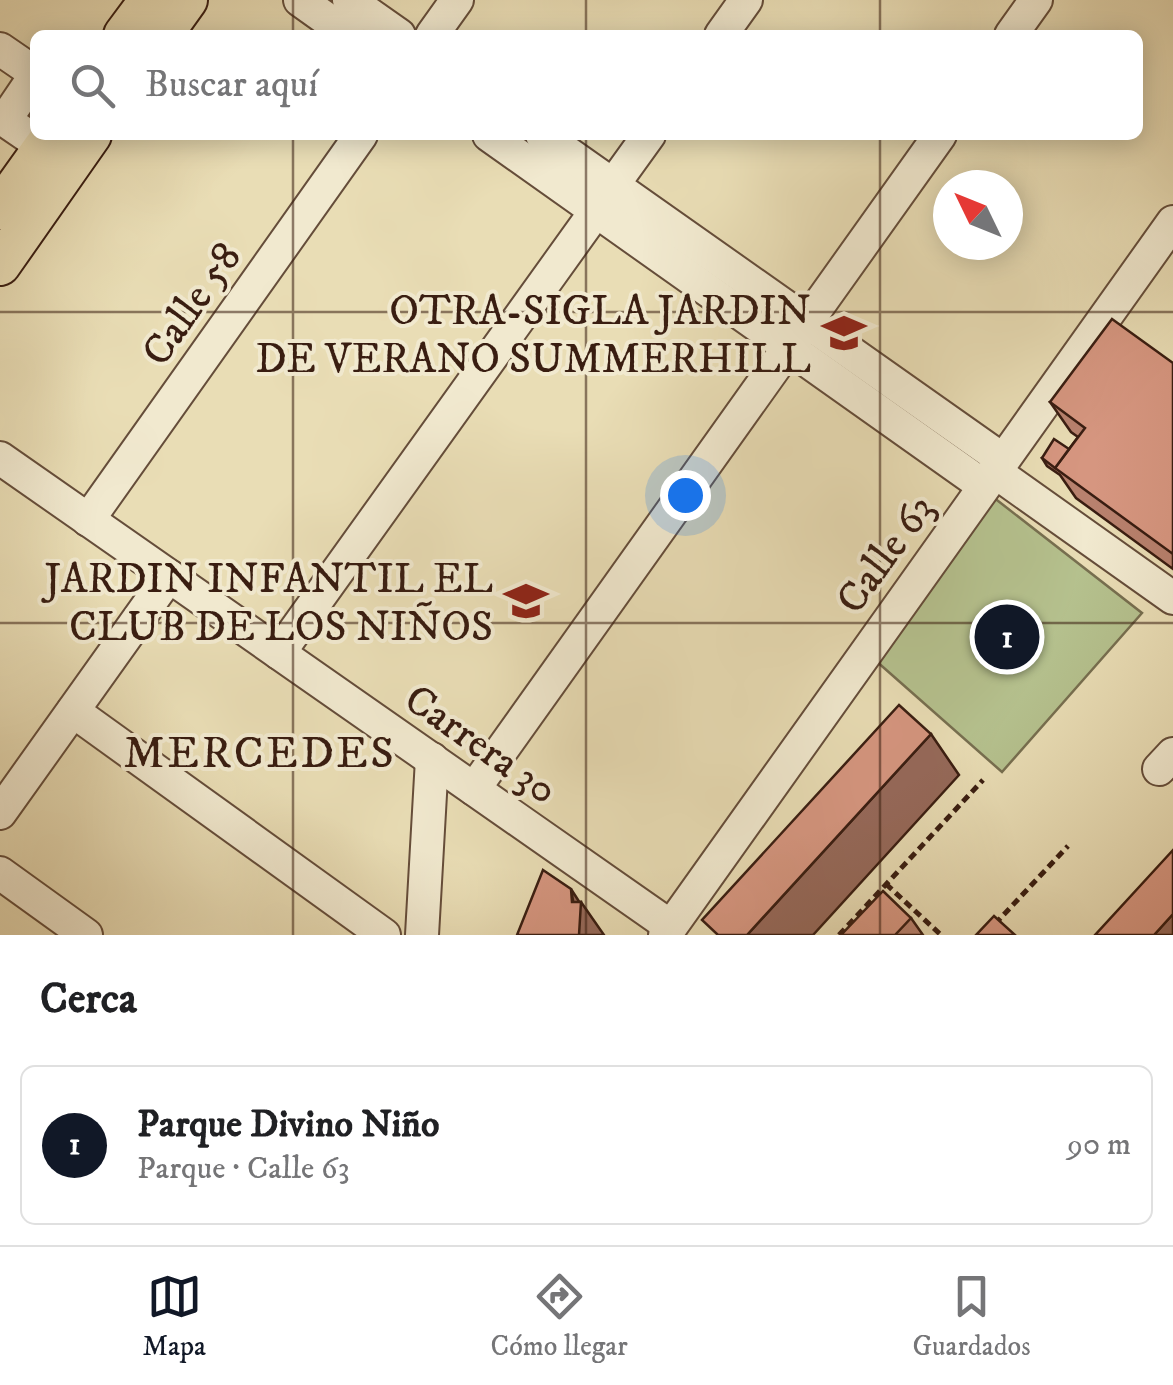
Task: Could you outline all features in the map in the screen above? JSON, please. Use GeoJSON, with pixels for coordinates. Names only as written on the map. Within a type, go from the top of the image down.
{"type":"FeatureCollection","features":[{"type":"Feature","properties":{"kind":"main road"},"geometry":{"type":"LineString","coordinates":[[128,30],[150,0]]}},
{"type":"Feature","properties":{"kind":"main road"},"geometry":{"type":"LineString","coordinates":[[166,30],[187,0]]}},
{"type":"Feature","properties":{"kind":"main road"},"geometry":{"type":"LineString","coordinates":[[0,264],[88,140]]}},
{"type":"Feature","properties":{"kind":"main road"},"geometry":{"type":"LineString","coordinates":[[0,209],[48,141]]}},
{"type":"Feature","properties":{"kind":"street"},"geometry":{"type":"LineString","coordinates":[[300,0],[342,30]]}},
{"type":"Feature","properties":{"kind":"street"},"geometry":{"type":"LineString","coordinates":[[349,0],[392,30]]}},
{"type":"Feature","properties":{"kind":"street"},"geometry":{"type":"LineString","coordinates":[[436,30],[457,0]]}},
{"type":"Feature","properties":{"kind":"street"},"geometry":{"type":"LineString","coordinates":[[725,30],[746,0]]}},
{"type":"Feature","properties":{"kind":"street"},"geometry":{"type":"LineString","coordinates":[[1015,30],[1036,0]]}},
{"type":"Feature","properties":{"kind":"street"},"geometry":{"type":"LineString","coordinates":[[0,49],[30,71]]}},
{"type":"Feature","properties":{"kind":"street"},"geometry":{"type":"LineString","coordinates":[[30,82],[2,118],[30,132]]}},
{"type":"Feature","properties":{"kind":"street","name":"Calle 58"},"geometry":{"type":"LineString","coordinates":[[88,520],[357,140]]}},
{"type":"Feature","properties":{"kind":"street"},"geometry":{"type":"LineString","coordinates":[[498,140],[604,198],[1173,598]]}},
{"type":"Feature","properties":{"kind":"street"},"geometry":{"type":"LineString","coordinates":[[547,140],[604,198]]}},
{"type":"Feature","properties":{"kind":"street"},"geometry":{"type":"LineString","coordinates":[[279,653],[645,140]]}},
{"type":"Feature","properties":{"kind":"street"},"geometry":{"type":"LineString","coordinates":[[474,789],[936,140]]}},
{"type":"Feature","properties":{"kind":"street","name":"Calle 63"},"geometry":{"type":"LineString","coordinates":[[668,930],[1173,222]]}},
{"type":"Feature","properties":{"kind":"street","name":"Carrera 30"},"geometry":{"type":"LineString","coordinates":[[0,458],[432,759],[668,930]]}},
{"type":"Feature","properties":{"kind":"street"},"geometry":{"type":"LineString","coordinates":[[0,814],[168,576]]}},
{"type":"Feature","properties":{"kind":"street"},"geometry":{"type":"LineString","coordinates":[[73,711],[384,935]]}},
{"type":"Feature","properties":{"kind":"street"},"geometry":{"type":"LineString","coordinates":[[422,935],[432,759]]}},
{"type":"Feature","properties":{"kind":"street"},"geometry":{"type":"LineString","coordinates":[[0,873],[86,935]]}},
{"type":"Feature","properties":{"kind":"path"},"geometry":{"type":"LineString","coordinates":[[839,935],[983,780]]}},
{"type":"Feature","properties":{"kind":"path"},"geometry":{"type":"LineString","coordinates":[[985,935],[1068,846]]}},
{"type":"Feature","properties":{"kind":"path"},"geometry":{"type":"LineString","coordinates":[[886,884],[941,935]]}},
{"type":"Feature","properties":{"kind":"green space"},"geometry":{"type":"Polygon","coordinates":[[[993,497],[1142,613],[1002,772],[875,660],[993,497]]]}},
{"type":"Feature","properties":{"kind":"building"},"geometry":{"type":"Polygon","coordinates":[[[1112,319],[1173,363],[1173,554],[1055,468],[1085,428],[1050,402],[1112,319]]]}},
{"type":"Feature","properties":{"kind":"building"},"geometry":{"type":"Polygon","coordinates":[[[1054,439],[1069,449],[1055,468],[1042,458],[1054,439]]]}},
{"type":"Feature","properties":{"kind":"building"},"geometry":{"type":"Polygon","coordinates":[[[899,705],[931,734],[747,935],[718,935],[702,920],[899,705]]]}},
{"type":"Feature","properties":{"kind":"building"},"geometry":{"type":"Polygon","coordinates":[[[1173,850],[1173,914],[1154,935],[1095,935],[1173,850]]]}},
{"type":"Feature","properties":{"kind":"building"},"geometry":{"type":"Polygon","coordinates":[[[543,870],[571,889],[572,902],[581,902],[579,935],[517,935],[543,870]]]}},
{"type":"Feature","properties":{"kind":"building"},"geometry":{"type":"Polygon","coordinates":[[[883,891],[911,918],[895,935],[841,935],[883,891]]]}},
{"type":"Feature","properties":{"kind":"building"},"geometry":{"type":"Polygon","coordinates":[[[994,916],[1015,935],[976,935],[994,916]]]}},
{"type":"Feature","properties":{"kind":"place","name":"OTRA-SIGLA JARDIN DE VERANO SUMMERHILL"},"geometry":{"type":"Point","coordinates":[844,333]}},
{"type":"Feature","properties":{"kind":"place","name":"JARDIN INFANTIL EL CLUB DE LOS NIÑOS"},"geometry":{"type":"Point","coordinates":[526,601]}},
{"type":"Feature","properties":{"kind":"place","name":"Parque Divino Niño"},"geometry":{"type":"Point","coordinates":[1007,637]}},
{"type":"Feature","properties":{"kind":"district","name":"MERCEDES"},"geometry":{"type":"Point","coordinates":[260,751]}}]}
